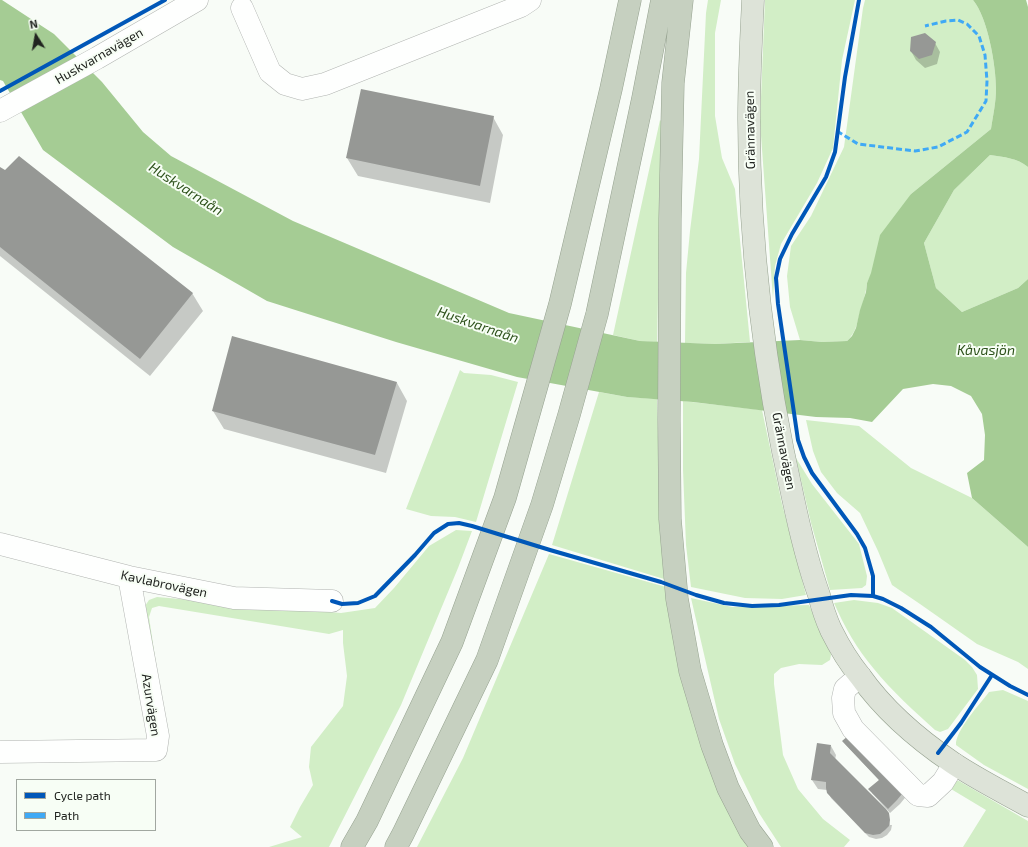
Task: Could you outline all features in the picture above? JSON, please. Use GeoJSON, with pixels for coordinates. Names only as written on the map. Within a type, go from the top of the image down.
{"type":"FeatureCollection","features":[{"type":"Feature","properties":{"kind":"highway"},"geometry":{"type":"LineString","coordinates":[[352,847],[367,821],[452,642],[505,498],[560,304],[611,89],[630,0]]}},
{"type":"Feature","properties":{"kind":"highway"},"geometry":{"type":"LineString","coordinates":[[399,841],[487,660],[542,505],[597,314],[643,98],[662,0]]}},
{"type":"Feature","properties":{"kind":"highway"},"geometry":{"type":"LineString","coordinates":[[682,0],[673,83],[670,219],[670,519],[677,599],[690,671],[712,745],[728,788],[750,830],[762,847]]}},
{"type":"Feature","properties":{"kind":"main road","name":"Grännavägen"},"geometry":{"type":"LineString","coordinates":[[753,0],[749,88],[750,163],[753,222],[762,327],[780,436],[797,516],[812,576],[831,630],[860,676],[888,710],[915,734],[954,764],[1028,806]]}},
{"type":"Feature","properties":{"kind":"street","name":"Huskvarnavägen"},"geometry":{"type":"LineString","coordinates":[[0,111],[97,58],[197,0]]}},
{"type":"Feature","properties":{"kind":"street"},"geometry":{"type":"LineString","coordinates":[[246,3],[270,72],[284,84],[302,89],[325,84],[521,6],[530,0]]}},
{"type":"Feature","properties":{"kind":"street","name":"Kavlabrovägen"},"geometry":{"type":"LineString","coordinates":[[0,544],[129,577],[234,598],[332,601]]}},
{"type":"Feature","properties":{"kind":"street","name":"Azurvägen"},"geometry":{"type":"LineString","coordinates":[[0,752],[156,750],[158,736],[129,577]]}},
{"type":"Feature","properties":{"kind":"street"},"geometry":{"type":"LineString","coordinates":[[860,676],[845,689],[843,698],[844,713],[853,730],[918,795],[928,796],[942,782],[954,764]]}},
{"type":"Feature","properties":{"kind":"shaded area"},"geometry":{"type":"Polygon","coordinates":[[[708,0],[721,0],[715,33],[715,116],[722,158],[735,189],[750,342],[715,344],[685,343],[686,273],[699,159],[706,13],[708,0]]]}},
{"type":"Feature","properties":{"kind":"shaded area"},"geometry":{"type":"Polygon","coordinates":[[[765,0],[855,0],[842,60],[833,148],[817,183],[781,244],[775,266],[773,299],[760,122],[765,0]]]}},
{"type":"Feature","properties":{"kind":"shaded area"},"geometry":{"type":"Polygon","coordinates":[[[865,0],[973,0],[983,18],[987,30],[995,68],[996,94],[991,129],[911,194],[867,283],[856,328],[847,341],[822,342],[800,340],[790,307],[787,276],[791,246],[811,216],[844,147],[865,0]]]}},
{"type":"Feature","properties":{"kind":"shaded area"},"geometry":{"type":"Polygon","coordinates":[[[660,120],[662,122],[657,342],[640,341],[613,335],[660,120]]]}},
{"type":"Feature","properties":{"kind":"shaded area"},"geometry":{"type":"Polygon","coordinates":[[[990,155],[1015,160],[1028,167],[1028,279],[1018,288],[962,312],[936,288],[924,243],[954,190],[990,155]]]}},
{"type":"Feature","properties":{"kind":"shaded area"},"geometry":{"type":"Polygon","coordinates":[[[460,370],[464,373],[491,375],[518,382],[476,522],[455,517],[431,516],[406,509],[460,370]]]}},
{"type":"Feature","properties":{"kind":"shaded area"},"geometry":{"type":"Polygon","coordinates":[[[599,392],[627,397],[657,399],[660,516],[664,579],[552,545],[599,392]]]}},
{"type":"Feature","properties":{"kind":"shaded area"},"geometry":{"type":"Polygon","coordinates":[[[683,401],[762,410],[782,504],[806,595],[782,599],[745,598],[691,587],[686,545],[683,470],[683,401]]]}},
{"type":"Feature","properties":{"kind":"shaded area"},"geometry":{"type":"Polygon","coordinates":[[[806,420],[859,426],[911,468],[972,498],[1028,547],[1028,669],[1018,662],[977,644],[892,585],[860,513],[837,493],[821,472],[813,451],[806,420]]]}},
{"type":"Feature","properties":{"kind":"shaded area"},"geometry":{"type":"Polygon","coordinates":[[[796,458],[812,484],[859,544],[867,576],[866,585],[862,588],[830,590],[811,523],[796,458]]]}},
{"type":"Feature","properties":{"kind":"shaded area"},"geometry":{"type":"Polygon","coordinates":[[[456,530],[472,531],[401,705],[329,847],[269,847],[302,837],[290,827],[313,785],[309,767],[311,747],[343,706],[347,676],[343,630],[329,634],[159,606],[152,608],[149,617],[166,730],[145,606],[149,600],[157,597],[341,613],[375,608],[429,546],[456,530]]]}},
{"type":"Feature","properties":{"kind":"shaded area"},"geometry":{"type":"Polygon","coordinates":[[[549,554],[666,587],[750,847],[417,847],[463,758],[549,554]]]}},
{"type":"Feature","properties":{"kind":"shaded area"},"geometry":{"type":"Polygon","coordinates":[[[691,598],[732,607],[809,605],[831,655],[830,660],[822,665],[799,664],[781,668],[774,674],[783,755],[798,789],[823,819],[850,840],[844,847],[781,847],[759,813],[735,764],[719,719],[691,598]]]}},
{"type":"Feature","properties":{"kind":"shaded area"},"geometry":{"type":"Polygon","coordinates":[[[854,600],[878,603],[892,608],[965,660],[972,667],[977,675],[978,689],[948,729],[940,732],[935,730],[888,685],[862,653],[847,629],[834,603],[854,600]]]}},
{"type":"Feature","properties":{"kind":"shaded area"},"geometry":{"type":"Polygon","coordinates":[[[1003,690],[1028,701],[1028,789],[984,765],[956,745],[959,732],[989,692],[1003,690]]]}},
{"type":"Feature","properties":{"kind":"shaded area"},"geometry":{"type":"Polygon","coordinates":[[[954,780],[959,781],[1028,821],[1028,847],[963,847],[986,810],[951,789],[949,785],[954,780]]]}},
{"type":"Feature","properties":{"kind":"water"},"geometry":{"type":"Polygon","coordinates":[[[0,0],[54,34],[102,82],[143,132],[171,156],[293,221],[509,313],[640,341],[715,344],[800,340],[822,342],[847,341],[852,336],[856,328],[866,292],[880,235],[911,194],[991,129],[996,94],[995,68],[987,30],[983,18],[973,0],[1026,0],[1028,7],[1028,167],[1015,160],[990,155],[954,190],[924,243],[936,288],[962,312],[1018,288],[1028,279],[1028,547],[972,498],[967,473],[984,460],[985,435],[982,414],[971,396],[951,386],[933,384],[903,389],[872,422],[850,418],[816,417],[693,402],[627,397],[517,377],[396,342],[267,301],[173,247],[43,150],[3,81],[0,80],[0,0]]]}},
{"type":"Feature","properties":{"kind":"building"},"geometry":{"type":"Polygon","coordinates":[[[925,33],[936,42],[932,55],[919,59],[910,51],[911,37],[925,33]]]}},
{"type":"Feature","properties":{"kind":"building"},"geometry":{"type":"Polygon","coordinates":[[[361,89],[494,116],[480,186],[346,158],[361,89]]]}},
{"type":"Feature","properties":{"kind":"building"},"geometry":{"type":"Polygon","coordinates":[[[19,156],[193,293],[140,359],[0,247],[0,167],[5,170],[19,156]]]}},
{"type":"Feature","properties":{"kind":"building"},"geometry":{"type":"Polygon","coordinates":[[[232,336],[397,382],[375,455],[212,411],[232,336]]]}},
{"type":"Feature","properties":{"kind":"building"},"geometry":{"type":"Polygon","coordinates":[[[855,730],[911,783],[888,809],[868,789],[879,780],[842,741],[855,730]]]}},
{"type":"Feature","properties":{"kind":"building"},"geometry":{"type":"Polygon","coordinates":[[[817,743],[831,745],[830,753],[889,813],[889,826],[880,834],[873,835],[865,833],[827,793],[826,782],[811,780],[817,743]]]}},
{"type":"Feature","properties":{"kind":"marked path"},"geometry":{"type":"LineString","coordinates":[[837,131],[858,144],[915,151],[938,147],[967,132],[986,101],[987,81],[985,55],[979,36],[967,24],[958,20],[925,26]]}},
{"type":"Feature","properties":{"kind":"cycle path"},"geometry":{"type":"LineString","coordinates":[[0,91],[165,0]]}},
{"type":"Feature","properties":{"kind":"cycle path"},"geometry":{"type":"LineString","coordinates":[[859,0],[845,77],[835,152],[826,177],[792,234],[780,259],[776,278],[778,304],[798,440],[812,473],[857,534],[865,548],[873,576],[873,596]]}},
{"type":"Feature","properties":{"kind":"cycle path"},"geometry":{"type":"LineString","coordinates":[[332,601],[342,604],[358,603],[375,596],[434,533],[448,524],[459,523],[661,582],[696,595],[724,603],[752,606],[779,605],[851,595],[873,596],[883,599],[901,608],[931,627],[980,667],[1010,686],[1028,695]]}},
{"type":"Feature","properties":{"kind":"cycle path"},"geometry":{"type":"LineString","coordinates":[[938,753],[961,723],[992,675]]}},
{"type":"Feature","properties":{"kind":"water label","name":"Huskvarnaån"},"geometry":{"type":"Point","coordinates":[186,189]}},
{"type":"Feature","properties":{"kind":"water label","name":"Huskvarnaån"},"geometry":{"type":"Point","coordinates":[478,325]}},
{"type":"Feature","properties":{"kind":"water label","name":"Kåvasjön"},"geometry":{"type":"Point","coordinates":[986,350]}}]}
